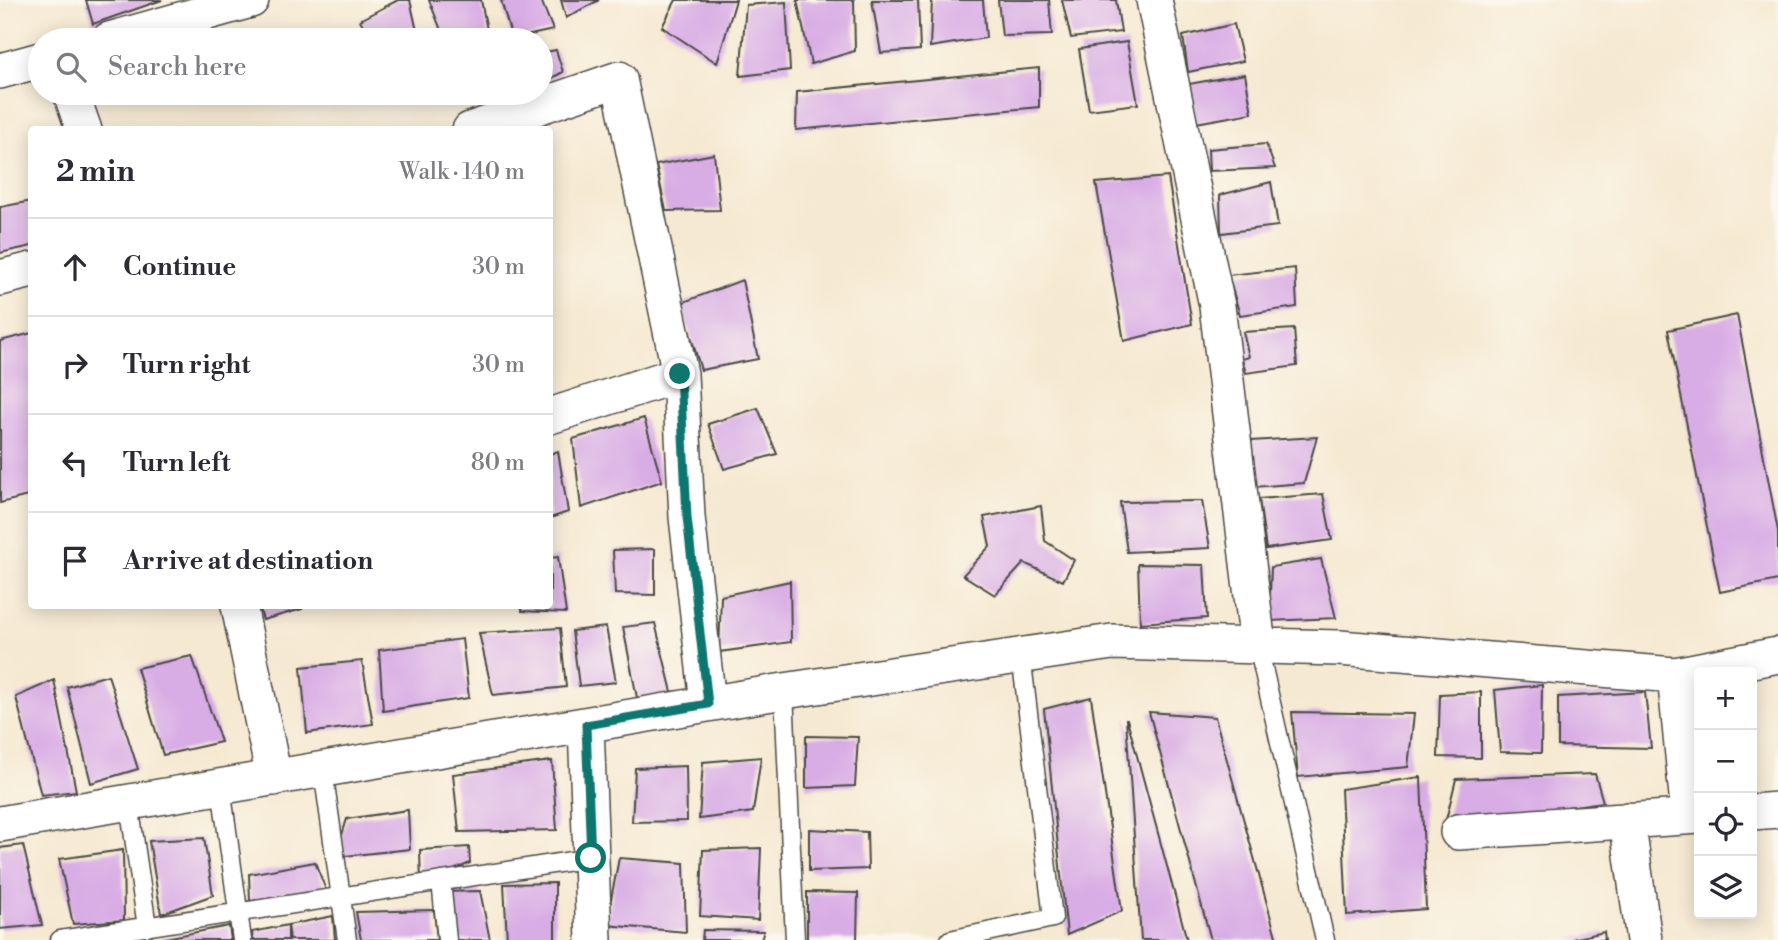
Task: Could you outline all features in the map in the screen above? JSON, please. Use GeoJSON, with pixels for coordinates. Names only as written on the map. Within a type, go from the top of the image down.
{"type":"FeatureCollection","features":[{"type":"Feature","properties":{"kind":"street"},"geometry":{"type":"LineString","coordinates":[[152,28],[251,0]]}},
{"type":"Feature","properties":{"kind":"street"},"geometry":{"type":"LineString","coordinates":[[1154,0],[1217,306],[1258,646]]}},
{"type":"Feature","properties":{"kind":"street"},"geometry":{"type":"LineString","coordinates":[[0,71],[28,63]]}},
{"type":"Feature","properties":{"kind":"street"},"geometry":{"type":"LineString","coordinates":[[553,102],[619,79],[680,374],[687,517],[708,704]]}},
{"type":"Feature","properties":{"kind":"street"},"geometry":{"type":"LineString","coordinates":[[75,105],[83,126]]}},
{"type":"Feature","properties":{"kind":"street"},"geometry":{"type":"LineString","coordinates":[[482,126],[543,105]]}},
{"type":"Feature","properties":{"kind":"street"},"geometry":{"type":"LineString","coordinates":[[0,278],[28,271]]}},
{"type":"Feature","properties":{"kind":"street"},"geometry":{"type":"LineString","coordinates":[[553,415],[680,374]]}},
{"type":"Feature","properties":{"kind":"street"},"geometry":{"type":"LineString","coordinates":[[240,609],[275,778]]}},
{"type":"Feature","properties":{"kind":"street"},"geometry":{"type":"LineString","coordinates":[[0,824],[784,691],[1112,642],[1339,648],[1675,675],[1778,655]]}},
{"type":"Feature","properties":{"kind":"street"},"geometry":{"type":"LineString","coordinates":[[1458,832],[1694,816],[1675,675]]}},
{"type":"Feature","properties":{"kind":"street"},"geometry":{"type":"LineString","coordinates":[[586,725],[594,940]]}},
{"type":"Feature","properties":{"kind":"street"},"geometry":{"type":"LineString","coordinates":[[1757,812],[1778,810]]}},
{"type":"Feature","properties":{"kind":"street"},"geometry":{"type":"LineString","coordinates":[[1627,820],[1644,940]]}},
{"type":"Feature","properties":{"kind":"lane"},"geometry":{"type":"LineString","coordinates":[[1258,646],[1325,940]]}},
{"type":"Feature","properties":{"kind":"lane"},"geometry":{"type":"LineString","coordinates":[[950,940],[1053,918],[1021,655]]}},
{"type":"Feature","properties":{"kind":"lane"},"geometry":{"type":"LineString","coordinates":[[784,691],[795,940]]}},
{"type":"Feature","properties":{"kind":"lane"},"geometry":{"type":"LineString","coordinates":[[323,770],[347,940]]}},
{"type":"Feature","properties":{"kind":"lane"},"geometry":{"type":"LineString","coordinates":[[221,787],[242,940]]}},
{"type":"Feature","properties":{"kind":"lane"},"geometry":{"type":"LineString","coordinates":[[129,803],[141,931]]}},
{"type":"Feature","properties":{"kind":"lane"},"geometry":{"type":"LineString","coordinates":[[60,940],[141,931],[239,912],[591,858]]}},
{"type":"Feature","properties":{"kind":"lane"},"geometry":{"type":"LineString","coordinates":[[441,881],[447,940]]}},
{"type":"Feature","properties":{"kind":"building"},"geometry":{"type":"Polygon","coordinates":[[[86,0],[162,0],[93,24],[86,0]]]}},
{"type":"Feature","properties":{"kind":"building"},"geometry":{"type":"Polygon","coordinates":[[[398,0],[410,0],[416,28],[364,28],[360,20],[398,0]]]}},
{"type":"Feature","properties":{"kind":"building"},"geometry":{"type":"Polygon","coordinates":[[[429,0],[481,0],[487,28],[440,28],[429,0]]]}},
{"type":"Feature","properties":{"kind":"building"},"geometry":{"type":"Polygon","coordinates":[[[501,0],[541,0],[552,28],[509,28],[501,0]]]}},
{"type":"Feature","properties":{"kind":"building"},"geometry":{"type":"Polygon","coordinates":[[[561,0],[599,0],[566,18],[561,0]]]}},
{"type":"Feature","properties":{"kind":"building"},"geometry":{"type":"Polygon","coordinates":[[[676,0],[736,0],[717,63],[662,27],[676,0]]]}},
{"type":"Feature","properties":{"kind":"building"},"geometry":{"type":"Polygon","coordinates":[[[797,0],[854,0],[855,51],[811,64],[797,0]]]}},
{"type":"Feature","properties":{"kind":"building"},"geometry":{"type":"Polygon","coordinates":[[[872,0],[918,0],[920,50],[881,53],[872,0]]]}},
{"type":"Feature","properties":{"kind":"building"},"geometry":{"type":"Polygon","coordinates":[[[932,0],[983,0],[986,38],[930,47],[932,0]]]}},
{"type":"Feature","properties":{"kind":"building"},"geometry":{"type":"Polygon","coordinates":[[[998,0],[1049,0],[1052,35],[1002,36],[998,0]]]}},
{"type":"Feature","properties":{"kind":"building"},"geometry":{"type":"Polygon","coordinates":[[[1062,0],[1116,0],[1121,32],[1071,38],[1062,0]]]}},
{"type":"Feature","properties":{"kind":"building"},"geometry":{"type":"Polygon","coordinates":[[[786,2],[790,70],[740,76],[746,5],[786,2]]]}},
{"type":"Feature","properties":{"kind":"building"},"geometry":{"type":"Polygon","coordinates":[[[1234,24],[1243,61],[1188,72],[1183,36],[1234,24]]]}},
{"type":"Feature","properties":{"kind":"building"},"geometry":{"type":"Polygon","coordinates":[[[1127,42],[1138,104],[1089,110],[1079,49],[1127,42]]]}},
{"type":"Feature","properties":{"kind":"building"},"geometry":{"type":"Polygon","coordinates":[[[556,50],[563,72],[553,77],[553,51],[556,50]]]}},
{"type":"Feature","properties":{"kind":"building"},"geometry":{"type":"Polygon","coordinates":[[[1039,68],[1039,107],[796,130],[797,92],[1039,68]]]}},
{"type":"Feature","properties":{"kind":"building"},"geometry":{"type":"Polygon","coordinates":[[[1245,74],[1252,113],[1196,123],[1189,84],[1245,74]]]}},
{"type":"Feature","properties":{"kind":"building"},"geometry":{"type":"Polygon","coordinates":[[[1266,144],[1275,168],[1209,171],[1208,149],[1266,144]]]}},
{"type":"Feature","properties":{"kind":"building"},"geometry":{"type":"Polygon","coordinates":[[[714,154],[720,210],[666,211],[656,165],[714,154]]]}},
{"type":"Feature","properties":{"kind":"building"},"geometry":{"type":"Polygon","coordinates":[[[1168,177],[1192,324],[1124,341],[1096,183],[1168,177]]]}},
{"type":"Feature","properties":{"kind":"building"},"geometry":{"type":"Polygon","coordinates":[[[1271,182],[1278,226],[1221,233],[1220,195],[1271,182]]]}},
{"type":"Feature","properties":{"kind":"building"},"geometry":{"type":"Polygon","coordinates":[[[28,202],[28,247],[0,253],[0,207],[28,202]]]}},
{"type":"Feature","properties":{"kind":"building"},"geometry":{"type":"Polygon","coordinates":[[[1295,268],[1297,307],[1240,315],[1228,275],[1295,268]]]}},
{"type":"Feature","properties":{"kind":"building"},"geometry":{"type":"Polygon","coordinates":[[[742,280],[758,359],[701,370],[681,303],[742,280]]]}},
{"type":"Feature","properties":{"kind":"building"},"geometry":{"type":"Polygon","coordinates":[[[1737,315],[1778,531],[1778,580],[1720,592],[1668,330],[1737,315]]]}},
{"type":"Feature","properties":{"kind":"building"},"geometry":{"type":"Polygon","coordinates":[[[1294,329],[1297,366],[1246,373],[1242,359],[1249,357],[1243,332],[1294,329]]]}},
{"type":"Feature","properties":{"kind":"building"},"geometry":{"type":"Polygon","coordinates":[[[28,334],[28,496],[0,503],[0,341],[28,334]]]}},
{"type":"Feature","properties":{"kind":"building"},"geometry":{"type":"Polygon","coordinates":[[[758,408],[777,454],[724,469],[708,424],[758,408]]]}},
{"type":"Feature","properties":{"kind":"building"},"geometry":{"type":"Polygon","coordinates":[[[644,418],[662,481],[581,508],[573,439],[644,418]]]}},
{"type":"Feature","properties":{"kind":"building"},"geometry":{"type":"Polygon","coordinates":[[[1317,437],[1304,483],[1253,487],[1251,441],[1317,437]]]}},
{"type":"Feature","properties":{"kind":"building"},"geometry":{"type":"Polygon","coordinates":[[[558,451],[568,512],[553,517],[553,453],[558,451]]]}},
{"type":"Feature","properties":{"kind":"building"},"geometry":{"type":"Polygon","coordinates":[[[1323,494],[1332,540],[1266,549],[1259,499],[1323,494]]]}},
{"type":"Feature","properties":{"kind":"building"},"geometry":{"type":"Polygon","coordinates":[[[1202,501],[1210,548],[1127,552],[1120,502],[1202,501]]]}},
{"type":"Feature","properties":{"kind":"building"},"geometry":{"type":"Polygon","coordinates":[[[1041,506],[1045,541],[1074,560],[1063,581],[1024,563],[995,595],[963,575],[990,546],[984,517],[1041,506]]]}},
{"type":"Feature","properties":{"kind":"building"},"geometry":{"type":"Polygon","coordinates":[[[655,549],[655,595],[615,594],[613,550],[655,549]]]}},
{"type":"Feature","properties":{"kind":"building"},"geometry":{"type":"Polygon","coordinates":[[[558,557],[566,613],[522,611],[553,609],[553,558],[558,557]]]}},
{"type":"Feature","properties":{"kind":"building"},"geometry":{"type":"Polygon","coordinates":[[[1321,559],[1336,618],[1269,621],[1271,567],[1321,559]]]}},
{"type":"Feature","properties":{"kind":"building"},"geometry":{"type":"Polygon","coordinates":[[[1138,564],[1204,565],[1207,618],[1140,623],[1138,564]]]}},
{"type":"Feature","properties":{"kind":"building"},"geometry":{"type":"Polygon","coordinates":[[[790,581],[791,642],[719,652],[721,596],[790,581]]]}},
{"type":"Feature","properties":{"kind":"building"},"geometry":{"type":"Polygon","coordinates":[[[260,609],[302,609],[263,620],[260,609]]]}},
{"type":"Feature","properties":{"kind":"building"},"geometry":{"type":"Polygon","coordinates":[[[655,623],[673,696],[637,698],[623,627],[655,623]]]}},
{"type":"Feature","properties":{"kind":"building"},"geometry":{"type":"Polygon","coordinates":[[[606,627],[616,682],[579,686],[572,631],[606,627]]]}},
{"type":"Feature","properties":{"kind":"building"},"geometry":{"type":"Polygon","coordinates":[[[560,628],[566,687],[493,695],[479,633],[560,628]]]}},
{"type":"Feature","properties":{"kind":"building"},"geometry":{"type":"Polygon","coordinates":[[[462,639],[469,698],[383,711],[379,650],[462,639]]]}},
{"type":"Feature","properties":{"kind":"building"},"geometry":{"type":"Polygon","coordinates":[[[192,656],[221,742],[163,755],[137,668],[192,656]]]}},
{"type":"Feature","properties":{"kind":"building"},"geometry":{"type":"Polygon","coordinates":[[[362,661],[373,724],[307,733],[301,667],[362,661]]]}},
{"type":"Feature","properties":{"kind":"building"},"geometry":{"type":"Polygon","coordinates":[[[108,675],[138,769],[91,783],[67,687],[108,675]]]}},
{"type":"Feature","properties":{"kind":"building"},"geometry":{"type":"Polygon","coordinates":[[[54,680],[76,791],[41,795],[16,697],[54,680]]]}},
{"type":"Feature","properties":{"kind":"building"},"geometry":{"type":"Polygon","coordinates":[[[1542,685],[1541,753],[1500,752],[1495,690],[1542,685]]]}},
{"type":"Feature","properties":{"kind":"building"},"geometry":{"type":"Polygon","coordinates":[[[1481,692],[1481,758],[1438,757],[1440,694],[1481,692]]]}},
{"type":"Feature","properties":{"kind":"building"},"geometry":{"type":"Polygon","coordinates":[[[1645,692],[1651,748],[1558,746],[1558,697],[1645,692]]]}},
{"type":"Feature","properties":{"kind":"building"},"geometry":{"type":"Polygon","coordinates":[[[1091,697],[1122,911],[1067,935],[1044,709],[1091,697]]]}},
{"type":"Feature","properties":{"kind":"building"},"geometry":{"type":"Polygon","coordinates":[[[1149,712],[1215,717],[1277,940],[1211,940],[1149,712]]]}},
{"type":"Feature","properties":{"kind":"building"},"geometry":{"type":"Polygon","coordinates":[[[1292,712],[1414,714],[1408,767],[1298,777],[1292,712]]]}},
{"type":"Feature","properties":{"kind":"building"},"geometry":{"type":"Polygon","coordinates":[[[1127,719],[1187,940],[1141,940],[1127,719]]]}},
{"type":"Feature","properties":{"kind":"building"},"geometry":{"type":"Polygon","coordinates":[[[806,736],[858,737],[855,786],[806,788],[806,736]]]}},
{"type":"Feature","properties":{"kind":"building"},"geometry":{"type":"Polygon","coordinates":[[[761,757],[753,812],[699,819],[703,762],[761,757]]]}},
{"type":"Feature","properties":{"kind":"building"},"geometry":{"type":"Polygon","coordinates":[[[552,761],[557,830],[459,832],[453,774],[552,761]]]}},
{"type":"Feature","properties":{"kind":"building"},"geometry":{"type":"Polygon","coordinates":[[[686,766],[687,821],[632,822],[635,768],[686,766]]]}},
{"type":"Feature","properties":{"kind":"building"},"geometry":{"type":"Polygon","coordinates":[[[1595,774],[1603,802],[1445,824],[1456,779],[1595,774]]]}},
{"type":"Feature","properties":{"kind":"building"},"geometry":{"type":"Polygon","coordinates":[[[1421,777],[1426,909],[1347,915],[1341,789],[1421,777]]]}},
{"type":"Feature","properties":{"kind":"building"},"geometry":{"type":"Polygon","coordinates":[[[408,810],[410,849],[335,857],[347,819],[408,810]]]}},
{"type":"Feature","properties":{"kind":"building"},"geometry":{"type":"Polygon","coordinates":[[[809,829],[867,832],[868,869],[809,871],[809,829]]]}},
{"type":"Feature","properties":{"kind":"building"},"geometry":{"type":"Polygon","coordinates":[[[204,838],[213,895],[161,914],[149,841],[204,838]]]}},
{"type":"Feature","properties":{"kind":"building"},"geometry":{"type":"Polygon","coordinates":[[[23,845],[42,925],[0,929],[0,848],[23,845]]]}},
{"type":"Feature","properties":{"kind":"building"},"geometry":{"type":"Polygon","coordinates":[[[469,847],[470,863],[421,884],[420,850],[469,847]]]}},
{"type":"Feature","properties":{"kind":"building"},"geometry":{"type":"Polygon","coordinates":[[[761,848],[758,920],[700,916],[703,850],[761,848]]]}},
{"type":"Feature","properties":{"kind":"building"},"geometry":{"type":"Polygon","coordinates":[[[123,850],[124,920],[73,924],[59,859],[123,850]]]}},
{"type":"Feature","properties":{"kind":"building"},"geometry":{"type":"Polygon","coordinates":[[[619,858],[684,863],[686,932],[606,925],[619,858]]]}},
{"type":"Feature","properties":{"kind":"building"},"geometry":{"type":"Polygon","coordinates":[[[315,862],[329,898],[250,902],[249,874],[315,862]]]}},
{"type":"Feature","properties":{"kind":"building"},"geometry":{"type":"Polygon","coordinates":[[[555,883],[555,940],[507,940],[504,884],[555,883]]]}},
{"type":"Feature","properties":{"kind":"building"},"geometry":{"type":"Polygon","coordinates":[[[480,891],[490,940],[454,940],[442,892],[480,891]]]}},
{"type":"Feature","properties":{"kind":"building"},"geometry":{"type":"Polygon","coordinates":[[[807,892],[858,893],[857,940],[807,940],[807,892]]]}},
{"type":"Feature","properties":{"kind":"building"},"geometry":{"type":"Polygon","coordinates":[[[434,910],[437,940],[361,940],[356,912],[434,910]]]}},
{"type":"Feature","properties":{"kind":"building"},"geometry":{"type":"Polygon","coordinates":[[[333,916],[335,940],[290,940],[288,925],[333,916]]]}},
{"type":"Feature","properties":{"kind":"building"},"geometry":{"type":"Polygon","coordinates":[[[288,925],[288,940],[253,940],[252,932],[288,925]]]}},
{"type":"Feature","properties":{"kind":"building"},"geometry":{"type":"Polygon","coordinates":[[[229,926],[231,940],[160,940],[160,939],[229,926]]]}},
{"type":"Feature","properties":{"kind":"building"},"geometry":{"type":"Polygon","coordinates":[[[703,930],[764,931],[761,940],[702,940],[703,930]]]}},
{"type":"Feature","properties":{"kind":"building"},"geometry":{"type":"Polygon","coordinates":[[[1604,932],[1605,940],[1572,940],[1572,939],[1604,932]]]}},
{"type":"Feature","properties":{"kind":"route"},"geometry":{"type":"LineString","coordinates":[[591,858],[586,725],[708,704],[687,517],[680,374]]}}]}
